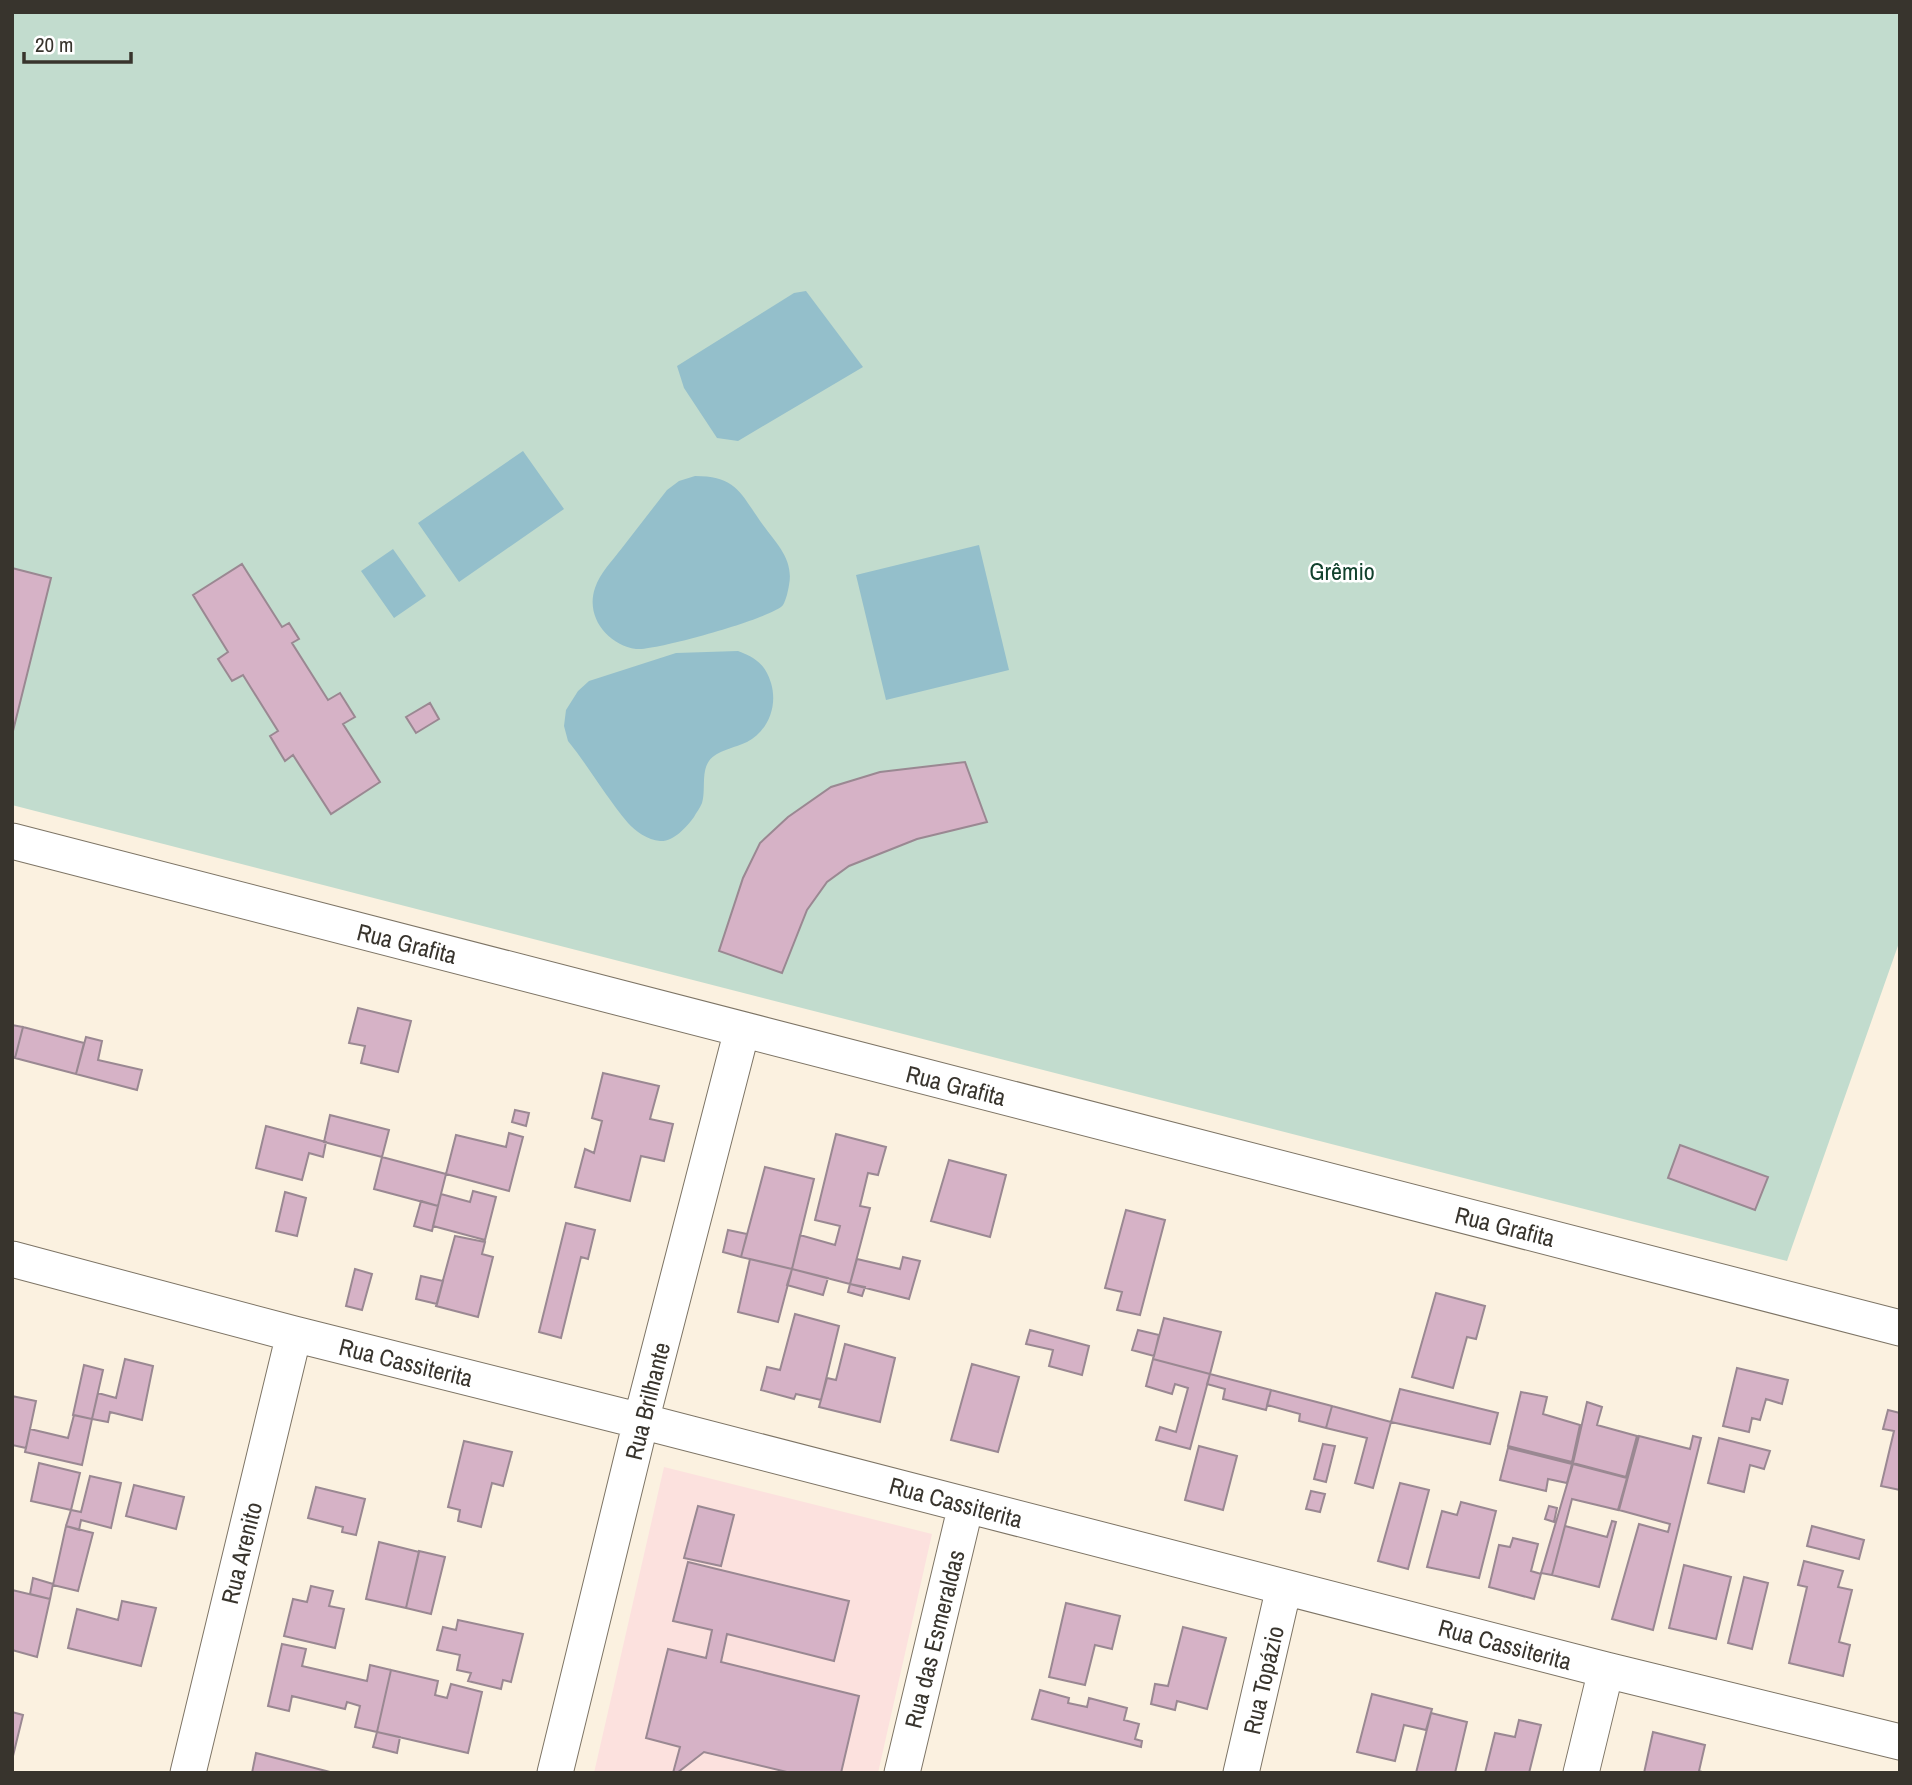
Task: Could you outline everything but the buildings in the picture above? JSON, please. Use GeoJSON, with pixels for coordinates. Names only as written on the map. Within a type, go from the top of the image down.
{"type":"FeatureCollection","features":[{"type":"Feature","properties":{"kind":"street","name":"Rua Grafita"},"geometry":{"type":"LineString","coordinates":[[12,841],[1900,1328]]}},
{"type":"Feature","properties":{"kind":"street","name":"Rua Brilhante"},"geometry":{"type":"LineString","coordinates":[[555,1773],[641,1421],[742,1030]]}},
{"type":"Feature","properties":{"kind":"street","name":"Rua Cassiterita"},"geometry":{"type":"LineString","coordinates":[[12,1259],[294,1334],[1606,1670],[1900,1742]]}},
{"type":"Feature","properties":{"kind":"street","name":"Rua Arenito"},"geometry":{"type":"LineString","coordinates":[[188,1773],[294,1334]]}},
{"type":"Feature","properties":{"kind":"street","name":"Rua das Esmeraldas"},"geometry":{"type":"LineString","coordinates":[[902,1773],[966,1505]]}},
{"type":"Feature","properties":{"kind":"street","name":"Rua Topázio"},"geometry":{"type":"LineString","coordinates":[[1241,1773],[1284,1587]]}},
{"type":"Feature","properties":{"kind":"street"},"geometry":{"type":"LineString","coordinates":[[1581,1773],[1606,1670]]}},
{"type":"Feature","properties":{"kind":"shaded area"},"geometry":{"type":"Polygon","coordinates":[[[664,1467],[932,1534],[878,1773],[594,1773],[664,1467]]]}},
{"type":"Feature","properties":{"kind":"green space","name":"Grêmio"},"geometry":{"type":"Polygon","coordinates":[[[12,12],[1900,12],[1900,940],[1787,1261],[12,805],[12,12]]]}},
{"type":"Feature","properties":{"kind":"water"},"geometry":{"type":"Polygon","coordinates":[[[806,291],[863,367],[738,441],[717,438],[684,388],[677,366],[794,293],[806,291]]]}},
{"type":"Feature","properties":{"kind":"water"},"geometry":{"type":"Polygon","coordinates":[[[523,451],[564,509],[459,582],[418,523],[523,451]]]}},
{"type":"Feature","properties":{"kind":"water"},"geometry":{"type":"Polygon","coordinates":[[[695,476],[720,479],[729,483],[749,504],[787,560],[790,576],[785,601],[775,611],[758,618],[665,645],[636,649],[616,642],[601,628],[596,619],[593,599],[597,583],[667,490],[679,481],[695,476]]]}},
{"type":"Feature","properties":{"kind":"water"},"geometry":{"type":"Polygon","coordinates":[[[979,545],[1009,670],[886,700],[856,575],[979,545]]]}},
{"type":"Feature","properties":{"kind":"water"},"geometry":{"type":"Polygon","coordinates":[[[393,549],[426,596],[394,618],[361,571],[393,549]]]}},
{"type":"Feature","properties":{"kind":"water"},"geometry":{"type":"Polygon","coordinates":[[[738,651],[759,662],[769,676],[773,700],[766,725],[754,737],[712,757],[705,771],[702,803],[684,829],[665,841],[646,837],[628,823],[568,741],[564,726],[566,710],[578,691],[589,681],[676,653],[738,651]]]}}]}
